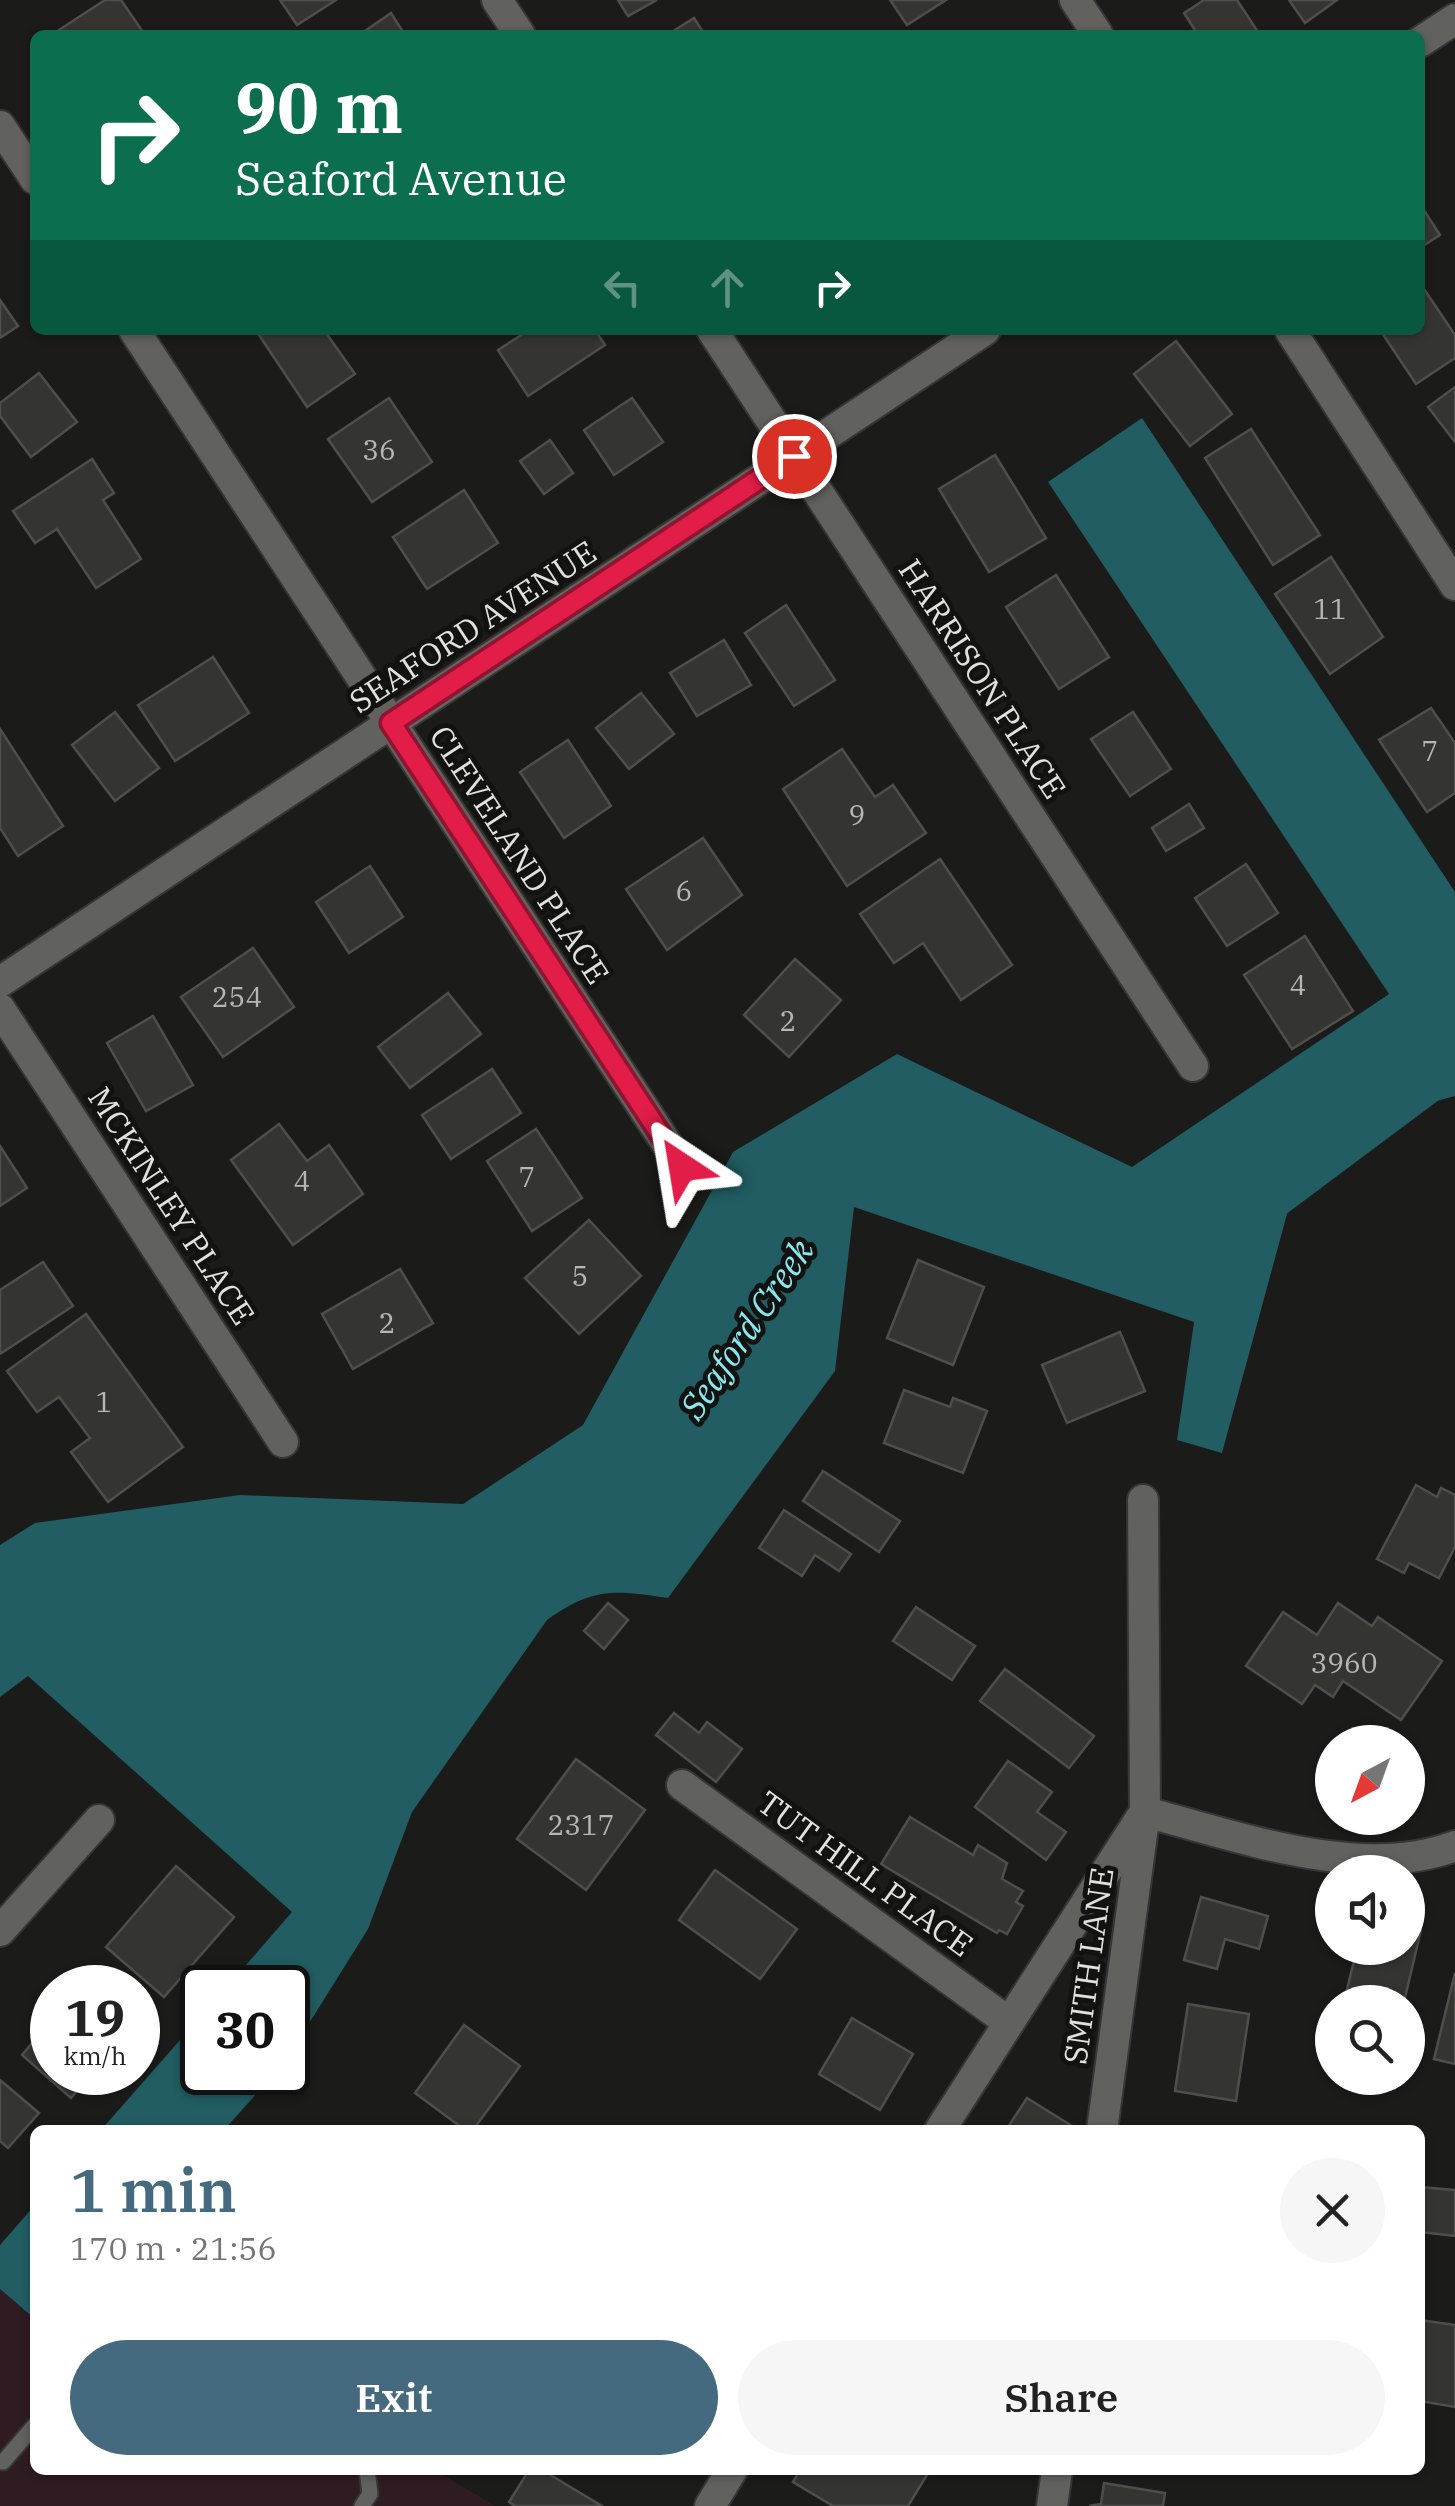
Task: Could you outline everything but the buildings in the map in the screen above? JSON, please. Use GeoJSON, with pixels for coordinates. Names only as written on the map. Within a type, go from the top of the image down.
{"type":"FeatureCollection","features":[{"type":"Feature","properties":{"kind":"street"},"geometry":{"type":"LineString","coordinates":[[497,0],[517,30]]}},
{"type":"Feature","properties":{"kind":"street"},"geometry":{"type":"LineString","coordinates":[[1076,0],[1095,30]]}},
{"type":"Feature","properties":{"kind":"street"},"geometry":{"type":"LineString","coordinates":[[1425,39],[1455,19]]}},
{"type":"Feature","properties":{"kind":"street"},"geometry":{"type":"LineString","coordinates":[[0,126],[30,171]]}},
{"type":"Feature","properties":{"kind":"street","name":"CLEVELAND PLACE"},"geometry":{"type":"LineString","coordinates":[[137,335],[682,1167]]}},
{"type":"Feature","properties":{"kind":"street","name":"HARRISON PLACE"},"geometry":{"type":"LineString","coordinates":[[715,335],[1194,1066]]}},
{"type":"Feature","properties":{"kind":"street","name":"SEAFORD AVENUE"},"geometry":{"type":"LineString","coordinates":[[0,982],[977,335]]}},
{"type":"Feature","properties":{"kind":"street"},"geometry":{"type":"LineString","coordinates":[[1293,335],[1455,585]]}},
{"type":"Feature","properties":{"kind":"street","name":"MCKINLEY PLACE"},"geometry":{"type":"LineString","coordinates":[[0,1008],[283,1442]]}},
{"type":"Feature","properties":{"kind":"street","name":"SMITH LANE"},"geometry":{"type":"LineString","coordinates":[[1103,2125],[1144,1812],[1143,1500]]}},
{"type":"Feature","properties":{"kind":"street","name":"TUT HILL PLACE"},"geometry":{"type":"LineString","coordinates":[[682,1785],[1008,2021]]}},
{"type":"Feature","properties":{"kind":"street"},"geometry":{"type":"LineString","coordinates":[[943,2125],[1144,1812],[1300,1853],[1393,1857],[1455,1846]]}},
{"type":"Feature","properties":{"kind":"street"},"geometry":{"type":"LineString","coordinates":[[0,1931],[100,1820]]}},
{"type":"Feature","properties":{"kind":"street"},"geometry":{"type":"LineString","coordinates":[[710,2506],[729,2475]]}},
{"type":"Feature","properties":{"kind":"street"},"geometry":{"type":"LineString","coordinates":[[1052,2506],[1056,2475]]}},
{"type":"Feature","properties":{"kind":"lane"},"geometry":{"type":"LineString","coordinates":[[3,2462],[30,2431]]}},
{"type":"Feature","properties":{"kind":"lane"},"geometry":{"type":"LineString","coordinates":[[362,2506],[370,2494],[368,2475]]}},
{"type":"Feature","properties":{"kind":"shaded area"},"geometry":{"type":"Polygon","coordinates":[[[0,2289],[30,2315],[30,2475],[443,2475],[495,2506],[0,2506],[0,2289]]]}},
{"type":"Feature","properties":{"kind":"water"},"geometry":{"type":"Polygon","coordinates":[[[1142,418],[1455,892],[1455,1096],[1337,1128],[1290,1203],[1222,1453],[1177,1440],[1194,1322],[854,1207],[835,1371],[668,1598],[633,1593],[592,1596],[547,1620],[412,1812],[368,1929],[310,2022],[310,1965],[246,1965],[292,1912],[28,1676],[0,1697],[0,1545],[35,1523],[240,1495],[463,1504],[583,1425],[733,1152],[897,1054],[1132,1167],[1389,994],[1048,482],[1142,418]]]}},
{"type":"Feature","properties":{"kind":"water"},"geometry":{"type":"Polygon","coordinates":[[[180,2040],[180,2095],[255,2095],[228,2125],[105,2125],[132,2095],[160,2095],[160,2063],[180,2040]]]}},
{"type":"Feature","properties":{"kind":"water"},"geometry":{"type":"Polygon","coordinates":[[[30,2211],[30,2315],[0,2289],[0,2245],[30,2211]]]}},
{"type":"Feature","properties":{"kind":"waterway","name":"Seaford Creek"},"geometry":{"type":"LineString","coordinates":[[1253,1194],[1455,1043]]}},
{"type":"Feature","properties":{"kind":"route"},"geometry":{"type":"LineString","coordinates":[[682,1167],[391,723],[794,456]]}}]}
